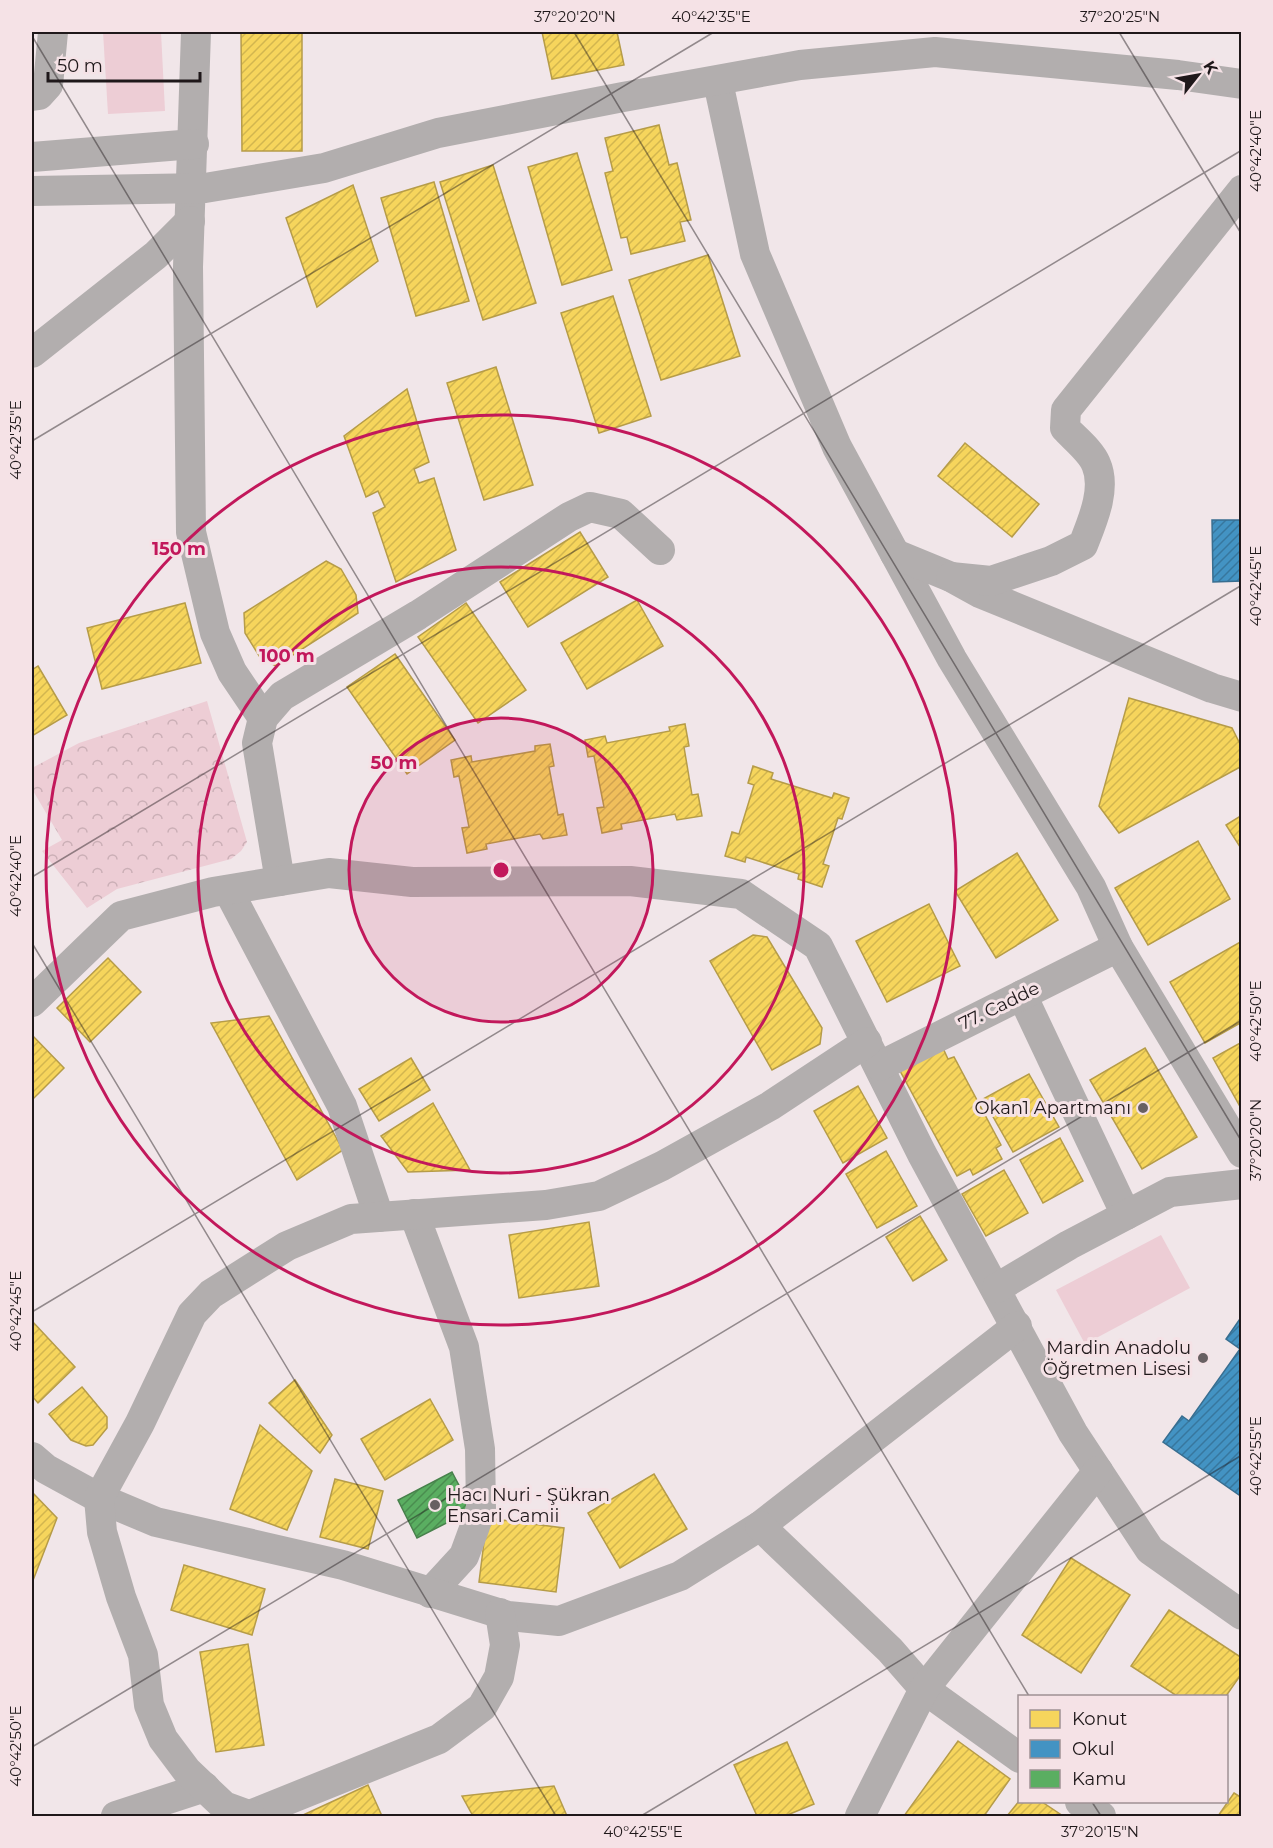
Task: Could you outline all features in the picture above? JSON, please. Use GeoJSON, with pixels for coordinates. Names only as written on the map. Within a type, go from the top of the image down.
{"type":"FeatureCollection","features":[{"type":"Feature","properties":{"kind":"street"},"geometry":{"type":"LineString","coordinates":[[32,96],[39,95],[48,85],[53,32]]}},
{"type":"Feature","properties":{"kind":"street"},"geometry":{"type":"LineString","coordinates":[[196,32],[190,220],[191,532],[215,633],[232,672],[263,718]]}},
{"type":"Feature","properties":{"kind":"street"},"geometry":{"type":"LineString","coordinates":[[32,191],[192,188],[324,168],[438,133],[916,43],[935,52],[1120,69],[1242,84]]}},
{"type":"Feature","properties":{"kind":"street"},"geometry":{"type":"LineString","coordinates":[[718,81],[755,254],[837,447],[952,658],[1091,887],[1118,947],[1242,1153]]}},
{"type":"Feature","properties":{"kind":"street"},"geometry":{"type":"LineString","coordinates":[[32,157],[194,144]]}},
{"type":"Feature","properties":{"kind":"street"},"geometry":{"type":"LineString","coordinates":[[951,577],[991,580],[1051,561],[1083,545],[1094,516],[1100,485],[1096,463],[1065,428],[1066,410],[1242,190]]}},
{"type":"Feature","properties":{"kind":"street"},"geometry":{"type":"LineString","coordinates":[[32,353],[156,255],[190,220]]}},
{"type":"Feature","properties":{"kind":"street"},"geometry":{"type":"LineString","coordinates":[[280,881],[257,743],[263,718],[282,696],[418,615],[569,517],[590,507],[621,514],[660,550]]}},
{"type":"Feature","properties":{"kind":"street"},"geometry":{"type":"LineString","coordinates":[[895,554],[951,577],[980,593],[1212,688],[1242,697]]}},
{"type":"Feature","properties":{"kind":"street"},"geometry":{"type":"LineString","coordinates":[[32,1002],[121,916],[228,890],[329,873],[412,882],[630,881],[741,894],[818,946],[922,1154],[997,1288],[1073,1433],[1150,1550],[1242,1615]]}},
{"type":"Feature","properties":{"kind":"street"},"geometry":{"type":"LineString","coordinates":[[228,890],[342,1106],[379,1217]]}},
{"type":"Feature","properties":{"kind":"street","name":"77. Cadde"},"geometry":{"type":"LineString","coordinates":[[99,1498],[140,1423],[192,1314],[211,1294],[287,1246],[351,1219],[546,1205],[598,1196],[662,1166],[770,1106],[874,1054],[1022,995],[1118,947]]}},
{"type":"Feature","properties":{"kind":"street"},"geometry":{"type":"LineString","coordinates":[[1022,995],[1126,1215]]}},
{"type":"Feature","properties":{"kind":"street"},"geometry":{"type":"LineString","coordinates":[[997,1288],[1069,1245],[1170,1192],[1242,1184]]}},
{"type":"Feature","properties":{"kind":"street"},"geometry":{"type":"LineString","coordinates":[[414,1214],[464,1347],[480,1449],[481,1508],[475,1526],[464,1556],[430,1593]]}},
{"type":"Feature","properties":{"kind":"street"},"geometry":{"type":"LineString","coordinates":[[32,1457],[99,1498],[156,1521],[344,1564],[430,1593],[500,1613],[559,1621],[680,1576],[760,1526],[1017,1326]]}},
{"type":"Feature","properties":{"kind":"street"},"geometry":{"type":"LineString","coordinates":[[861,1816],[924,1689],[1098,1471]]}},
{"type":"Feature","properties":{"kind":"street"},"geometry":{"type":"LineString","coordinates":[[99,1498],[105,1543],[121,1598],[143,1655],[149,1705],[163,1739],[187,1770],[224,1806],[250,1816],[439,1739],[482,1707],[499,1677],[505,1645],[500,1613]]}},
{"type":"Feature","properties":{"kind":"street"},"geometry":{"type":"LineString","coordinates":[[760,1526],[890,1650],[924,1689],[1018,1757]]}},
{"type":"Feature","properties":{"kind":"street"},"geometry":{"type":"LineString","coordinates":[[116,1816],[205,1787]]}},
{"type":"Feature","properties":{"kind":"street"},"geometry":{"type":"LineString","coordinates":[[1082,1803],[1101,1816]]}},
{"type":"Feature","properties":{"kind":"green space"},"geometry":{"type":"Polygon","coordinates":[[[103,32],[161,32],[165,111],[108,114],[103,32]]]}},
{"type":"Feature","properties":{"kind":"green space"},"geometry":{"type":"Polygon","coordinates":[[[207,701],[247,842],[231,859],[117,889],[87,908],[42,851],[62,840],[32,789],[32,768],[79,743],[207,701]]]}},
{"type":"Feature","properties":{"kind":"green space"},"geometry":{"type":"Polygon","coordinates":[[[1161,1235],[1190,1288],[1085,1344],[1056,1290],[1161,1235]]]}},
{"type":"Feature","properties":{"kind":"building: Konut"},"geometry":{"type":"Polygon","coordinates":[[[241,32],[302,32],[302,151],[242,151],[241,32]]]}},
{"type":"Feature","properties":{"kind":"building: Konut"},"geometry":{"type":"Polygon","coordinates":[[[542,32],[617,32],[624,65],[552,79],[542,32]]]}},
{"type":"Feature","properties":{"kind":"building: Konut"},"geometry":{"type":"Polygon","coordinates":[[[659,125],[669,165],[677,163],[691,220],[680,222],[685,241],[631,254],[627,237],[621,238],[605,173],[613,171],[605,138],[659,125]]]}},
{"type":"Feature","properties":{"kind":"building: Konut"},"geometry":{"type":"Polygon","coordinates":[[[577,153],[612,270],[562,285],[528,167],[577,153]]]}},
{"type":"Feature","properties":{"kind":"building: Konut"},"geometry":{"type":"Polygon","coordinates":[[[493,165],[536,303],[483,320],[440,182],[493,165]]]}},
{"type":"Feature","properties":{"kind":"building: Konut"},"geometry":{"type":"Polygon","coordinates":[[[434,182],[469,301],[416,316],[381,198],[434,182]]]}},
{"type":"Feature","properties":{"kind":"building: Konut"},"geometry":{"type":"Polygon","coordinates":[[[353,185],[378,261],[317,307],[286,218],[353,185]]]}},
{"type":"Feature","properties":{"kind":"building: Konut"},"geometry":{"type":"Polygon","coordinates":[[[708,255],[740,356],[661,380],[629,280],[708,255]]]}},
{"type":"Feature","properties":{"kind":"building: Konut"},"geometry":{"type":"Polygon","coordinates":[[[613,296],[651,416],[599,433],[561,313],[613,296]]]}},
{"type":"Feature","properties":{"kind":"building: Konut"},"geometry":{"type":"Polygon","coordinates":[[[496,367],[533,485],[484,500],[447,383],[496,367]]]}},
{"type":"Feature","properties":{"kind":"building: Konut"},"geometry":{"type":"Polygon","coordinates":[[[407,389],[429,462],[414,469],[419,483],[434,478],[456,550],[396,582],[373,513],[385,507],[378,491],[366,497],[344,436],[407,389]]]}},
{"type":"Feature","properties":{"kind":"building: Konut"},"geometry":{"type":"Polygon","coordinates":[[[965,443],[1039,504],[1012,537],[938,476],[965,443]]]}},
{"type":"Feature","properties":{"kind":"building: Konut"},"geometry":{"type":"Polygon","coordinates":[[[580,532],[608,577],[528,627],[500,582],[580,532]]]}},
{"type":"Feature","properties":{"kind":"building: Konut"},"geometry":{"type":"Polygon","coordinates":[[[326,561],[341,569],[356,595],[358,613],[276,666],[261,659],[245,633],[244,613],[326,561]]]}},
{"type":"Feature","properties":{"kind":"building: Konut"},"geometry":{"type":"Polygon","coordinates":[[[637,600],[663,646],[587,689],[561,643],[637,600]]]}},
{"type":"Feature","properties":{"kind":"building: Konut"},"geometry":{"type":"Polygon","coordinates":[[[185,603],[201,663],[102,689],[87,628],[185,603]]]}},
{"type":"Feature","properties":{"kind":"building: Konut"},"geometry":{"type":"Polygon","coordinates":[[[466,603],[526,690],[478,723],[418,637],[466,603]]]}},
{"type":"Feature","properties":{"kind":"building: Konut"},"geometry":{"type":"Polygon","coordinates":[[[395,654],[455,740],[407,774],[347,687],[395,654]]]}},
{"type":"Feature","properties":{"kind":"building: Konut"},"geometry":{"type":"Polygon","coordinates":[[[38,666],[67,715],[32,736],[32,670],[38,666]]]}},
{"type":"Feature","properties":{"kind":"building: Konut"},"geometry":{"type":"Polygon","coordinates":[[[1129,698],[1232,728],[1242,748],[1242,766],[1119,833],[1099,806],[1129,698]]]}},
{"type":"Feature","properties":{"kind":"building: Konut"},"geometry":{"type":"Polygon","coordinates":[[[685,724],[689,746],[684,747],[692,795],[698,794],[702,816],[677,820],[675,814],[621,824],[622,829],[602,833],[597,808],[604,807],[594,756],[588,757],[585,740],[605,736],[607,743],[670,731],[669,727],[685,724]]]}},
{"type":"Feature","properties":{"kind":"building: Konut"},"geometry":{"type":"Polygon","coordinates":[[[550,744],[554,766],[549,767],[558,815],[563,814],[567,835],[543,839],[540,834],[486,844],[487,849],[467,853],[462,828],[469,827],[459,776],[454,777],[451,760],[471,756],[472,762],[535,751],[535,746],[550,744]]]}},
{"type":"Feature","properties":{"kind":"building: Konut"},"geometry":{"type":"Polygon","coordinates":[[[753,766],[773,773],[771,779],[832,798],[834,793],[849,798],[842,819],[838,818],[823,864],[829,866],[822,887],[798,879],[799,874],[746,857],[745,862],[725,856],[732,832],[739,834],[754,785],[748,783],[753,766]]]}},
{"type":"Feature","properties":{"kind":"building: Konut"},"geometry":{"type":"Polygon","coordinates":[[[1242,815],[1242,850],[1226,825],[1242,815]]]}},
{"type":"Feature","properties":{"kind":"building: Konut"},"geometry":{"type":"Polygon","coordinates":[[[1198,841],[1230,899],[1148,945],[1115,888],[1198,841]]]}},
{"type":"Feature","properties":{"kind":"building: Konut"},"geometry":{"type":"Polygon","coordinates":[[[1017,853],[1058,920],[996,958],[955,891],[1017,853]]]}},
{"type":"Feature","properties":{"kind":"building: Konut"},"geometry":{"type":"Polygon","coordinates":[[[929,904],[960,966],[887,1002],[856,941],[929,904]]]}},
{"type":"Feature","properties":{"kind":"building: Konut"},"geometry":{"type":"Polygon","coordinates":[[[753,935],[767,937],[822,1028],[820,1044],[772,1070],[710,961],[753,935]]]}},
{"type":"Feature","properties":{"kind":"building: Konut"},"geometry":{"type":"Polygon","coordinates":[[[1242,941],[1242,1022],[1205,1043],[1170,982],[1242,941]]]}},
{"type":"Feature","properties":{"kind":"building: Konut"},"geometry":{"type":"Polygon","coordinates":[[[108,958],[141,992],[90,1042],[57,1008],[108,958]]]}},
{"type":"Feature","properties":{"kind":"building: Konut"},"geometry":{"type":"Polygon","coordinates":[[[269,1016],[343,1150],[297,1180],[211,1023],[269,1016]]]}},
{"type":"Feature","properties":{"kind":"building: Konut"},"geometry":{"type":"Polygon","coordinates":[[[32,1035],[64,1068],[32,1100],[32,1035]]]}},
{"type":"Feature","properties":{"kind":"building: Konut"},"geometry":{"type":"Polygon","coordinates":[[[1242,1042],[1242,1110],[1213,1058],[1242,1042]]]}},
{"type":"Feature","properties":{"kind":"building: Konut"},"geometry":{"type":"Polygon","coordinates":[[[942,1046],[948,1059],[954,1057],[1001,1145],[996,1148],[1002,1159],[973,1175],[970,1169],[957,1176],[899,1069],[942,1046]]]}},
{"type":"Feature","properties":{"kind":"building: Konut","name":"Okan1 Apartmanı"},"geometry":{"type":"Polygon","coordinates":[[[1145,1048],[1197,1137],[1142,1169],[1090,1080],[1145,1048]]]}},
{"type":"Feature","properties":{"kind":"building: Konut"},"geometry":{"type":"Polygon","coordinates":[[[411,1058],[430,1090],[379,1121],[359,1089],[411,1058]]]}},
{"type":"Feature","properties":{"kind":"building: Konut"},"geometry":{"type":"Polygon","coordinates":[[[1029,1074],[1059,1127],[1013,1152],[983,1099],[1029,1074]]]}},
{"type":"Feature","properties":{"kind":"building: Konut"},"geometry":{"type":"Polygon","coordinates":[[[858,1086],[887,1138],[843,1163],[814,1111],[858,1086]]]}},
{"type":"Feature","properties":{"kind":"building: Konut"},"geometry":{"type":"Polygon","coordinates":[[[433,1103],[470,1170],[408,1172],[381,1136],[433,1103]]]}},
{"type":"Feature","properties":{"kind":"building: Konut"},"geometry":{"type":"Polygon","coordinates":[[[1060,1138],[1083,1181],[1043,1203],[1020,1160],[1060,1138]]]}},
{"type":"Feature","properties":{"kind":"building: Konut"},"geometry":{"type":"Polygon","coordinates":[[[886,1151],[917,1206],[877,1228],[846,1174],[886,1151]]]}},
{"type":"Feature","properties":{"kind":"building: Konut"},"geometry":{"type":"Polygon","coordinates":[[[1004,1170],[1028,1213],[986,1236],[962,1194],[1004,1170]]]}},
{"type":"Feature","properties":{"kind":"building: Konut"},"geometry":{"type":"Polygon","coordinates":[[[920,1216],[947,1260],[913,1281],[886,1237],[920,1216]]]}},
{"type":"Feature","properties":{"kind":"building: Konut"},"geometry":{"type":"Polygon","coordinates":[[[589,1222],[599,1286],[519,1298],[509,1235],[589,1222]]]}},
{"type":"Feature","properties":{"kind":"building: Konut"},"geometry":{"type":"Polygon","coordinates":[[[32,1321],[75,1367],[38,1403],[32,1396],[32,1321]]]}},
{"type":"Feature","properties":{"kind":"building: Konut"},"geometry":{"type":"Polygon","coordinates":[[[295,1380],[332,1435],[320,1453],[269,1403],[295,1380]]]}},
{"type":"Feature","properties":{"kind":"building: Konut"},"geometry":{"type":"Polygon","coordinates":[[[82,1387],[107,1417],[107,1428],[93,1445],[86,1446],[71,1440],[49,1414],[82,1387]]]}},
{"type":"Feature","properties":{"kind":"building: Konut"},"geometry":{"type":"Polygon","coordinates":[[[430,1399],[453,1440],[385,1480],[361,1439],[430,1399]]]}},
{"type":"Feature","properties":{"kind":"building: Konut"},"geometry":{"type":"Polygon","coordinates":[[[260,1425],[312,1471],[287,1530],[230,1509],[260,1425]]]}},
{"type":"Feature","properties":{"kind":"building: Konut"},"geometry":{"type":"Polygon","coordinates":[[[654,1474],[687,1529],[620,1568],[588,1513],[654,1474]]]}},
{"type":"Feature","properties":{"kind":"building: Konut"},"geometry":{"type":"Polygon","coordinates":[[[335,1479],[383,1491],[368,1549],[320,1537],[335,1479]]]}},
{"type":"Feature","properties":{"kind":"building: Konut"},"geometry":{"type":"Polygon","coordinates":[[[32,1492],[57,1518],[32,1583],[32,1492]]]}},
{"type":"Feature","properties":{"kind":"building: Konut"},"geometry":{"type":"Polygon","coordinates":[[[487,1518],[564,1528],[556,1592],[479,1582],[487,1518]]]}},
{"type":"Feature","properties":{"kind":"building: Konut"},"geometry":{"type":"Polygon","coordinates":[[[1071,1558],[1130,1595],[1081,1673],[1022,1635],[1071,1558]]]}},
{"type":"Feature","properties":{"kind":"building: Konut"},"geometry":{"type":"Polygon","coordinates":[[[184,1565],[265,1589],[252,1635],[171,1610],[184,1565]]]}},
{"type":"Feature","properties":{"kind":"building: Konut"},"geometry":{"type":"Polygon","coordinates":[[[1169,1610],[1242,1658],[1242,1673],[1227,1695],[1175,1695],[1131,1666],[1169,1610]]]}},
{"type":"Feature","properties":{"kind":"building: Konut"},"geometry":{"type":"Polygon","coordinates":[[[248,1644],[264,1745],[216,1752],[200,1652],[248,1644]]]}},
{"type":"Feature","properties":{"kind":"building: Konut"},"geometry":{"type":"Polygon","coordinates":[[[958,1741],[1010,1779],[984,1816],[904,1816],[958,1741]]]}},
{"type":"Feature","properties":{"kind":"building: Konut"},"geometry":{"type":"Polygon","coordinates":[[[787,1742],[814,1804],[785,1816],[757,1816],[734,1765],[787,1742]]]}},
{"type":"Feature","properties":{"kind":"building: Konut"},"geometry":{"type":"Polygon","coordinates":[[[368,1785],[382,1816],[301,1816],[368,1785]]]}},
{"type":"Feature","properties":{"kind":"building: Konut"},"geometry":{"type":"Polygon","coordinates":[[[554,1786],[567,1816],[473,1816],[462,1796],[554,1786]]]}},
{"type":"Feature","properties":{"kind":"building: Konut"},"geometry":{"type":"Polygon","coordinates":[[[1234,1793],[1242,1798],[1242,1816],[1218,1816],[1234,1793]]]}},
{"type":"Feature","properties":{"kind":"building: Konut"},"geometry":{"type":"Polygon","coordinates":[[[1018,1802],[1044,1803],[1063,1816],[1007,1816],[1018,1802]]]}},
{"type":"Feature","properties":{"kind":"building: Okul"},"geometry":{"type":"Polygon","coordinates":[[[1212,520],[1242,520],[1242,581],[1213,582],[1212,520]]]}},
{"type":"Feature","properties":{"kind":"building: Okul"},"geometry":{"type":"Polygon","coordinates":[[[1242,1316],[1240,1448],[1242,1497],[1163,1442],[1182,1416],[1189,1421],[1240,1349],[1226,1339],[1242,1316]]]}},
{"type":"Feature","properties":{"kind":"building: Kamu","name":"Hacı Nuri - Şükran Ensari Camii"},"geometry":{"type":"Polygon","coordinates":[[[452,1472],[472,1510],[417,1538],[398,1500],[452,1472]]]}},
{"type":"Feature","properties":{"kind":"place","name":"Okan1 Apartmanı"},"geometry":{"type":"Point","coordinates":[1143,1108]}},
{"type":"Feature","properties":{"kind":"place","name":"Mardin Anadolu Öğretmen Lisesi"},"geometry":{"type":"Point","coordinates":[1203,1358]}},
{"type":"Feature","properties":{"kind":"place","name":"Hacı Nuri - Şükran Ensari Camii"},"geometry":{"type":"Point","coordinates":[435,1505]}}]}
